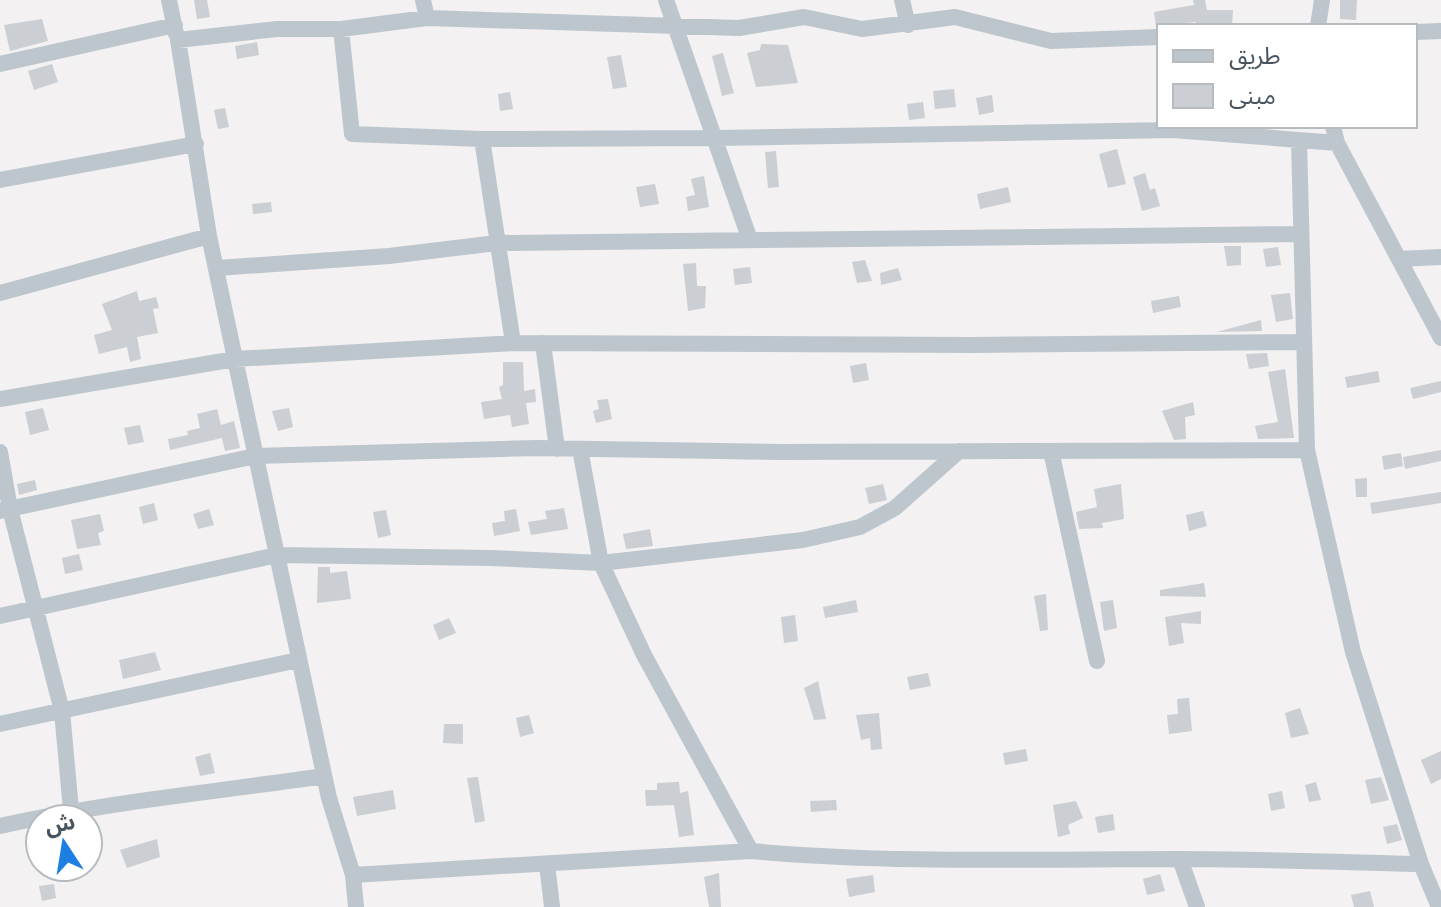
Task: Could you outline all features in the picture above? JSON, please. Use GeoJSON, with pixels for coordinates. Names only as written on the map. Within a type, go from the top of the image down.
{"type":"FeatureCollection","features":[{"type":"Feature","properties":{"kind":"street"},"geometry":{"type":"LineString","coordinates":[[169,0],[196,144],[209,236],[324,776],[353,875],[356,907]]}},
{"type":"Feature","properties":{"kind":"street"},"geometry":{"type":"LineString","coordinates":[[423,0],[427,18]]}},
{"type":"Feature","properties":{"kind":"street"},"geometry":{"type":"LineString","coordinates":[[666,0],[750,240]]}},
{"type":"Feature","properties":{"kind":"street"},"geometry":{"type":"LineString","coordinates":[[902,0],[908,25]]}},
{"type":"Feature","properties":{"kind":"street"},"geometry":{"type":"LineString","coordinates":[[1318,24],[1322,0]]}},
{"type":"Feature","properties":{"kind":"street"},"geometry":{"type":"LineString","coordinates":[[0,64],[176,32],[341,29],[427,18],[739,28],[804,17],[862,29],[955,17],[1051,41],[1157,37]]}},
{"type":"Feature","properties":{"kind":"street"},"geometry":{"type":"LineString","coordinates":[[341,29],[352,134],[482,139],[714,138],[1173,130],[1299,141],[1335,134],[1441,338]]}},
{"type":"Feature","properties":{"kind":"street"},"geometry":{"type":"LineString","coordinates":[[1417,32],[1441,31]]}},
{"type":"Feature","properties":{"kind":"street"},"geometry":{"type":"LineString","coordinates":[[482,139],[513,343]]}},
{"type":"Feature","properties":{"kind":"street"},"geometry":{"type":"LineString","coordinates":[[1299,141],[1307,450],[1353,652],[1421,864],[1439,907]]}},
{"type":"Feature","properties":{"kind":"street"},"geometry":{"type":"LineString","coordinates":[[0,180],[196,144]]}},
{"type":"Feature","properties":{"kind":"street"},"geometry":{"type":"LineString","coordinates":[[217,268],[389,256],[497,243],[1301,234]]}},
{"type":"Feature","properties":{"kind":"street"},"geometry":{"type":"LineString","coordinates":[[0,293],[209,236]]}},
{"type":"Feature","properties":{"kind":"street"},"geometry":{"type":"LineString","coordinates":[[1399,259],[1441,257]]}},
{"type":"Feature","properties":{"kind":"street"},"geometry":{"type":"LineString","coordinates":[[0,399],[235,359],[513,343],[973,345],[1304,342]]}},
{"type":"Feature","properties":{"kind":"street"},"geometry":{"type":"LineString","coordinates":[[543,343],[557,449]]}},
{"type":"Feature","properties":{"kind":"street"},"geometry":{"type":"LineString","coordinates":[[5,510],[255,456],[557,449],[1307,450]]}},
{"type":"Feature","properties":{"kind":"street"},"geometry":{"type":"LineString","coordinates":[[580,449],[601,563],[644,655],[751,851]]}},
{"type":"Feature","properties":{"kind":"street"},"geometry":{"type":"LineString","coordinates":[[0,616],[277,555],[601,563],[803,540],[860,527],[895,508],[959,451]]}},
{"type":"Feature","properties":{"kind":"street"},"geometry":{"type":"LineString","coordinates":[[1051,451],[1097,661]]}},
{"type":"Feature","properties":{"kind":"street"},"geometry":{"type":"LineString","coordinates":[[0,452],[5,510],[38,608],[62,711],[70,803]]}},
{"type":"Feature","properties":{"kind":"street"},"geometry":{"type":"LineString","coordinates":[[0,724],[298,660]]}},
{"type":"Feature","properties":{"kind":"street"},"geometry":{"type":"LineString","coordinates":[[104,808],[324,776]]}},
{"type":"Feature","properties":{"kind":"street"},"geometry":{"type":"LineString","coordinates":[[0,826],[24,821]]}},
{"type":"Feature","properties":{"kind":"street"},"geometry":{"type":"LineString","coordinates":[[353,875],[751,851],[814,857],[981,861],[1180,859],[1421,864]]}},
{"type":"Feature","properties":{"kind":"street"},"geometry":{"type":"LineString","coordinates":[[1180,859],[1197,907]]}},
{"type":"Feature","properties":{"kind":"street"},"geometry":{"type":"LineString","coordinates":[[547,864],[552,907]]}},
{"type":"Feature","properties":{"kind":"building"},"geometry":{"type":"Polygon","coordinates":[[[194,0],[207,0],[210,17],[197,19],[194,0]]]}},
{"type":"Feature","properties":{"kind":"building"},"geometry":{"type":"Polygon","coordinates":[[[1193,0],[1205,0],[1207,10],[1233,10],[1232,24],[1196,22],[1156,26],[1154,12],[1194,5],[1193,0]]]}},
{"type":"Feature","properties":{"kind":"building"},"geometry":{"type":"Polygon","coordinates":[[[1340,0],[1357,0],[1356,20],[1340,19],[1340,0]]]}},
{"type":"Feature","properties":{"kind":"building"},"geometry":{"type":"Polygon","coordinates":[[[42,19],[48,41],[10,51],[4,25],[42,19]]]}},
{"type":"Feature","properties":{"kind":"building"},"geometry":{"type":"Polygon","coordinates":[[[257,42],[259,55],[237,59],[235,46],[257,42]]]}},
{"type":"Feature","properties":{"kind":"building"},"geometry":{"type":"Polygon","coordinates":[[[761,44],[788,45],[798,83],[756,87],[747,53],[760,50],[761,44]]]}},
{"type":"Feature","properties":{"kind":"building"},"geometry":{"type":"Polygon","coordinates":[[[723,53],[734,93],[722,96],[712,56],[723,53]]]}},
{"type":"Feature","properties":{"kind":"building"},"geometry":{"type":"Polygon","coordinates":[[[621,55],[627,87],[613,89],[607,57],[621,55]]]}},
{"type":"Feature","properties":{"kind":"building"},"geometry":{"type":"Polygon","coordinates":[[[52,64],[58,82],[34,90],[28,71],[52,64]]]}},
{"type":"Feature","properties":{"kind":"building"},"geometry":{"type":"Polygon","coordinates":[[[954,89],[956,107],[935,109],[933,91],[954,89]]]}},
{"type":"Feature","properties":{"kind":"building"},"geometry":{"type":"Polygon","coordinates":[[[510,92],[513,109],[500,111],[498,94],[510,92]]]}},
{"type":"Feature","properties":{"kind":"building"},"geometry":{"type":"Polygon","coordinates":[[[992,95],[994,112],[979,115],[976,98],[992,95]]]}},
{"type":"Feature","properties":{"kind":"building"},"geometry":{"type":"Polygon","coordinates":[[[923,102],[925,118],[909,120],[907,104],[923,102]]]}},
{"type":"Feature","properties":{"kind":"building"},"geometry":{"type":"Polygon","coordinates":[[[225,108],[229,127],[218,129],[214,110],[225,108]]]}},
{"type":"Feature","properties":{"kind":"building"},"geometry":{"type":"Polygon","coordinates":[[[1117,149],[1126,184],[1108,188],[1099,154],[1117,149]]]}},
{"type":"Feature","properties":{"kind":"building"},"geometry":{"type":"Polygon","coordinates":[[[776,151],[779,187],[768,188],[765,152],[776,151]]]}},
{"type":"Feature","properties":{"kind":"building"},"geometry":{"type":"Polygon","coordinates":[[[1145,173],[1150,190],[1155,188],[1160,206],[1142,211],[1133,177],[1145,173]]]}},
{"type":"Feature","properties":{"kind":"building"},"geometry":{"type":"Polygon","coordinates":[[[704,176],[709,207],[688,211],[686,197],[695,195],[691,179],[704,176]]]}},
{"type":"Feature","properties":{"kind":"building"},"geometry":{"type":"Polygon","coordinates":[[[655,184],[659,204],[640,207],[636,187],[655,184]]]}},
{"type":"Feature","properties":{"kind":"building"},"geometry":{"type":"Polygon","coordinates":[[[1008,187],[1011,202],[980,209],[977,194],[1008,187]]]}},
{"type":"Feature","properties":{"kind":"building"},"geometry":{"type":"Polygon","coordinates":[[[271,202],[272,212],[253,214],[252,204],[271,202]]]}},
{"type":"Feature","properties":{"kind":"building"},"geometry":{"type":"Polygon","coordinates":[[[1224,246],[1241,246],[1241,265],[1227,266],[1224,246]]]}},
{"type":"Feature","properties":{"kind":"building"},"geometry":{"type":"Polygon","coordinates":[[[1278,247],[1281,265],[1266,267],[1263,249],[1278,247]]]}},
{"type":"Feature","properties":{"kind":"building"},"geometry":{"type":"Polygon","coordinates":[[[865,260],[872,281],[857,283],[852,262],[865,260]]]}},
{"type":"Feature","properties":{"kind":"building"},"geometry":{"type":"Polygon","coordinates":[[[696,263],[697,286],[706,286],[705,308],[688,311],[683,264],[696,263]]]}},
{"type":"Feature","properties":{"kind":"building"},"geometry":{"type":"Polygon","coordinates":[[[750,267],[752,283],[735,285],[733,269],[750,267]]]}},
{"type":"Feature","properties":{"kind":"building"},"geometry":{"type":"Polygon","coordinates":[[[898,268],[902,280],[881,285],[880,273],[898,268]]]}},
{"type":"Feature","properties":{"kind":"building"},"geometry":{"type":"Polygon","coordinates":[[[137,291],[139,301],[156,297],[159,308],[153,309],[158,333],[137,337],[141,359],[130,362],[127,347],[99,354],[94,335],[112,330],[102,304],[137,291]]]}},
{"type":"Feature","properties":{"kind":"building"},"geometry":{"type":"Polygon","coordinates":[[[1290,293],[1293,319],[1276,322],[1271,295],[1290,293]]]}},
{"type":"Feature","properties":{"kind":"building"},"geometry":{"type":"Polygon","coordinates":[[[1179,296],[1181,307],[1153,313],[1151,301],[1179,296]]]}},
{"type":"Feature","properties":{"kind":"building"},"geometry":{"type":"Polygon","coordinates":[[[1261,320],[1262,331],[1217,332],[1261,320]]]}},
{"type":"Feature","properties":{"kind":"building"},"geometry":{"type":"Polygon","coordinates":[[[1267,353],[1269,366],[1249,369],[1246,354],[1267,353]]]}},
{"type":"Feature","properties":{"kind":"building"},"geometry":{"type":"Polygon","coordinates":[[[503,362],[523,362],[524,391],[535,389],[536,402],[526,403],[529,424],[512,427],[510,415],[484,419],[481,402],[502,399],[499,387],[503,385],[503,362]]]}},
{"type":"Feature","properties":{"kind":"building"},"geometry":{"type":"Polygon","coordinates":[[[866,363],[869,380],[853,383],[850,366],[866,363]]]}},
{"type":"Feature","properties":{"kind":"building"},"geometry":{"type":"Polygon","coordinates":[[[1285,369],[1294,438],[1258,439],[1255,426],[1278,422],[1268,372],[1285,369]]]}},
{"type":"Feature","properties":{"kind":"building"},"geometry":{"type":"Polygon","coordinates":[[[1378,371],[1380,382],[1347,388],[1345,377],[1378,371]]]}},
{"type":"Feature","properties":{"kind":"building"},"geometry":{"type":"Polygon","coordinates":[[[1441,381],[1441,392],[1413,399],[1410,388],[1441,381]]]}},
{"type":"Feature","properties":{"kind":"building"},"geometry":{"type":"Polygon","coordinates":[[[608,399],[612,419],[596,423],[593,411],[599,409],[597,400],[608,399]]]}},
{"type":"Feature","properties":{"kind":"building"},"geometry":{"type":"Polygon","coordinates":[[[1193,402],[1195,415],[1185,417],[1186,439],[1174,440],[1162,411],[1193,402]]]}},
{"type":"Feature","properties":{"kind":"building"},"geometry":{"type":"Polygon","coordinates":[[[43,408],[49,430],[30,435],[25,412],[43,408]]]}},
{"type":"Feature","properties":{"kind":"building"},"geometry":{"type":"Polygon","coordinates":[[[289,408],[293,427],[278,431],[272,411],[289,408]]]}},
{"type":"Feature","properties":{"kind":"building"},"geometry":{"type":"Polygon","coordinates":[[[217,409],[221,425],[234,421],[240,448],[225,451],[222,438],[170,450],[168,439],[188,435],[187,431],[200,428],[197,414],[217,409]]]}},
{"type":"Feature","properties":{"kind":"building"},"geometry":{"type":"Polygon","coordinates":[[[140,425],[144,442],[128,445],[124,428],[140,425]]]}},
{"type":"Feature","properties":{"kind":"building"},"geometry":{"type":"Polygon","coordinates":[[[1441,450],[1441,461],[1405,469],[1403,457],[1441,450]]]}},
{"type":"Feature","properties":{"kind":"building"},"geometry":{"type":"Polygon","coordinates":[[[1401,453],[1403,466],[1384,470],[1382,456],[1401,453]]]}},
{"type":"Feature","properties":{"kind":"building"},"geometry":{"type":"Polygon","coordinates":[[[1367,478],[1367,497],[1356,497],[1355,479],[1367,478]]]}},
{"type":"Feature","properties":{"kind":"building"},"geometry":{"type":"Polygon","coordinates":[[[35,480],[37,490],[19,495],[17,484],[35,480]]]}},
{"type":"Feature","properties":{"kind":"building"},"geometry":{"type":"Polygon","coordinates":[[[883,484],[887,500],[869,504],[865,488],[883,484]]]}},
{"type":"Feature","properties":{"kind":"building"},"geometry":{"type":"Polygon","coordinates":[[[1121,484],[1124,519],[1102,523],[1103,528],[1079,529],[1076,512],[1097,507],[1094,489],[1121,484]]]}},
{"type":"Feature","properties":{"kind":"building"},"geometry":{"type":"Polygon","coordinates":[[[1441,492],[1441,503],[1372,514],[1370,503],[1441,492]]]}},
{"type":"Feature","properties":{"kind":"building"},"geometry":{"type":"Polygon","coordinates":[[[154,503],[158,520],[143,524],[139,507],[154,503]]]}},
{"type":"Feature","properties":{"kind":"building"},"geometry":{"type":"Polygon","coordinates":[[[564,508],[568,529],[531,535],[528,522],[547,519],[545,511],[564,508]]]}},
{"type":"Feature","properties":{"kind":"building"},"geometry":{"type":"Polygon","coordinates":[[[209,509],[214,525],[198,529],[193,514],[209,509]]]}},
{"type":"Feature","properties":{"kind":"building"},"geometry":{"type":"Polygon","coordinates":[[[516,509],[520,531],[494,536],[492,523],[505,521],[504,511],[516,509]]]}},
{"type":"Feature","properties":{"kind":"building"},"geometry":{"type":"Polygon","coordinates":[[[386,510],[391,535],[378,538],[373,512],[386,510]]]}},
{"type":"Feature","properties":{"kind":"building"},"geometry":{"type":"Polygon","coordinates":[[[1203,511],[1207,526],[1189,531],[1186,515],[1203,511]]]}},
{"type":"Feature","properties":{"kind":"building"},"geometry":{"type":"Polygon","coordinates":[[[100,514],[104,531],[98,533],[101,545],[77,549],[71,520],[100,514]]]}},
{"type":"Feature","properties":{"kind":"building"},"geometry":{"type":"Polygon","coordinates":[[[650,529],[653,546],[626,549],[623,534],[650,529]]]}},
{"type":"Feature","properties":{"kind":"building"},"geometry":{"type":"Polygon","coordinates":[[[79,554],[83,570],[65,574],[62,558],[79,554]]]}},
{"type":"Feature","properties":{"kind":"building"},"geometry":{"type":"Polygon","coordinates":[[[318,567],[330,567],[330,573],[347,571],[351,599],[317,603],[318,567]]]}},
{"type":"Feature","properties":{"kind":"building"},"geometry":{"type":"Polygon","coordinates":[[[1204,583],[1206,597],[1160,596],[1160,590],[1204,583]]]}},
{"type":"Feature","properties":{"kind":"building"},"geometry":{"type":"Polygon","coordinates":[[[1046,594],[1048,630],[1040,631],[1034,596],[1046,594]]]}},
{"type":"Feature","properties":{"kind":"building"},"geometry":{"type":"Polygon","coordinates":[[[856,600],[858,612],[825,618],[823,607],[856,600]]]}},
{"type":"Feature","properties":{"kind":"building"},"geometry":{"type":"Polygon","coordinates":[[[1113,600],[1117,628],[1104,631],[1100,602],[1113,600]]]}},
{"type":"Feature","properties":{"kind":"building"},"geometry":{"type":"Polygon","coordinates":[[[1201,611],[1201,624],[1181,623],[1184,643],[1169,646],[1165,617],[1201,611]]]}},
{"type":"Feature","properties":{"kind":"building"},"geometry":{"type":"Polygon","coordinates":[[[795,615],[798,641],[784,643],[781,617],[795,615]]]}},
{"type":"Feature","properties":{"kind":"building"},"geometry":{"type":"Polygon","coordinates":[[[449,618],[456,633],[439,640],[433,625],[449,618]]]}},
{"type":"Feature","properties":{"kind":"building"},"geometry":{"type":"Polygon","coordinates":[[[155,652],[161,670],[123,679],[119,660],[155,652]]]}},
{"type":"Feature","properties":{"kind":"building"},"geometry":{"type":"Polygon","coordinates":[[[928,673],[931,686],[910,690],[907,677],[928,673]]]}},
{"type":"Feature","properties":{"kind":"building"},"geometry":{"type":"Polygon","coordinates":[[[818,681],[826,719],[814,720],[804,688],[818,681]]]}},
{"type":"Feature","properties":{"kind":"building"},"geometry":{"type":"Polygon","coordinates":[[[1189,698],[1192,731],[1169,734],[1167,715],[1178,714],[1177,699],[1189,698]]]}},
{"type":"Feature","properties":{"kind":"building"},"geometry":{"type":"Polygon","coordinates":[[[1300,708],[1309,734],[1291,738],[1285,713],[1300,708]]]}},
{"type":"Feature","properties":{"kind":"building"},"geometry":{"type":"Polygon","coordinates":[[[879,713],[882,749],[871,750],[870,738],[861,740],[856,715],[879,713]]]}},
{"type":"Feature","properties":{"kind":"building"},"geometry":{"type":"Polygon","coordinates":[[[529,715],[534,733],[520,737],[516,718],[529,715]]]}},
{"type":"Feature","properties":{"kind":"building"},"geometry":{"type":"Polygon","coordinates":[[[444,724],[463,724],[463,744],[443,743],[444,724]]]}},
{"type":"Feature","properties":{"kind":"building"},"geometry":{"type":"Polygon","coordinates":[[[1026,749],[1028,761],[1005,765],[1003,753],[1026,749]]]}},
{"type":"Feature","properties":{"kind":"building"},"geometry":{"type":"Polygon","coordinates":[[[1441,751],[1441,779],[1431,784],[1421,760],[1441,751]]]}},
{"type":"Feature","properties":{"kind":"building"},"geometry":{"type":"Polygon","coordinates":[[[210,753],[215,773],[200,776],[195,757],[210,753]]]}},
{"type":"Feature","properties":{"kind":"building"},"geometry":{"type":"Polygon","coordinates":[[[478,777],[485,821],[475,823],[467,778],[478,777]]]}},
{"type":"Feature","properties":{"kind":"building"},"geometry":{"type":"Polygon","coordinates":[[[1381,777],[1389,800],[1371,804],[1365,780],[1381,777]]]}},
{"type":"Feature","properties":{"kind":"building"},"geometry":{"type":"Polygon","coordinates":[[[679,782],[680,793],[688,791],[694,835],[679,837],[674,805],[646,806],[645,790],[657,790],[657,783],[679,782]]]}},
{"type":"Feature","properties":{"kind":"building"},"geometry":{"type":"Polygon","coordinates":[[[1316,782],[1321,800],[1309,802],[1305,785],[1316,782]]]}},
{"type":"Feature","properties":{"kind":"building"},"geometry":{"type":"Polygon","coordinates":[[[393,790],[396,809],[357,816],[353,797],[393,790]]]}},
{"type":"Feature","properties":{"kind":"building"},"geometry":{"type":"Polygon","coordinates":[[[1282,791],[1285,808],[1271,811],[1268,794],[1282,791]]]}},
{"type":"Feature","properties":{"kind":"building"},"geometry":{"type":"Polygon","coordinates":[[[836,800],[837,810],[811,812],[810,801],[836,800]]]}},
{"type":"Feature","properties":{"kind":"building"},"geometry":{"type":"Polygon","coordinates":[[[1076,801],[1083,818],[1068,825],[1070,834],[1058,837],[1053,805],[1076,801]]]}},
{"type":"Feature","properties":{"kind":"building"},"geometry":{"type":"Polygon","coordinates":[[[1113,814],[1115,830],[1098,833],[1095,817],[1113,814]]]}},
{"type":"Feature","properties":{"kind":"building"},"geometry":{"type":"Polygon","coordinates":[[[1397,824],[1402,840],[1387,844],[1383,827],[1397,824]]]}},
{"type":"Feature","properties":{"kind":"building"},"geometry":{"type":"Polygon","coordinates":[[[157,839],[160,857],[127,868],[120,850],[157,839]]]}},
{"type":"Feature","properties":{"kind":"building"},"geometry":{"type":"Polygon","coordinates":[[[719,873],[721,907],[709,907],[704,877],[719,873]]]}},
{"type":"Feature","properties":{"kind":"building"},"geometry":{"type":"Polygon","coordinates":[[[1160,874],[1165,891],[1147,895],[1143,879],[1160,874]]]}},
{"type":"Feature","properties":{"kind":"building"},"geometry":{"type":"Polygon","coordinates":[[[873,875],[875,892],[849,897],[846,879],[873,875]]]}},
{"type":"Feature","properties":{"kind":"building"},"geometry":{"type":"Polygon","coordinates":[[[54,884],[56,898],[42,901],[39,886],[54,884]]]}},
{"type":"Feature","properties":{"kind":"building"},"geometry":{"type":"Polygon","coordinates":[[[1370,891],[1374,907],[1354,907],[1351,895],[1370,891]]]}}]}
